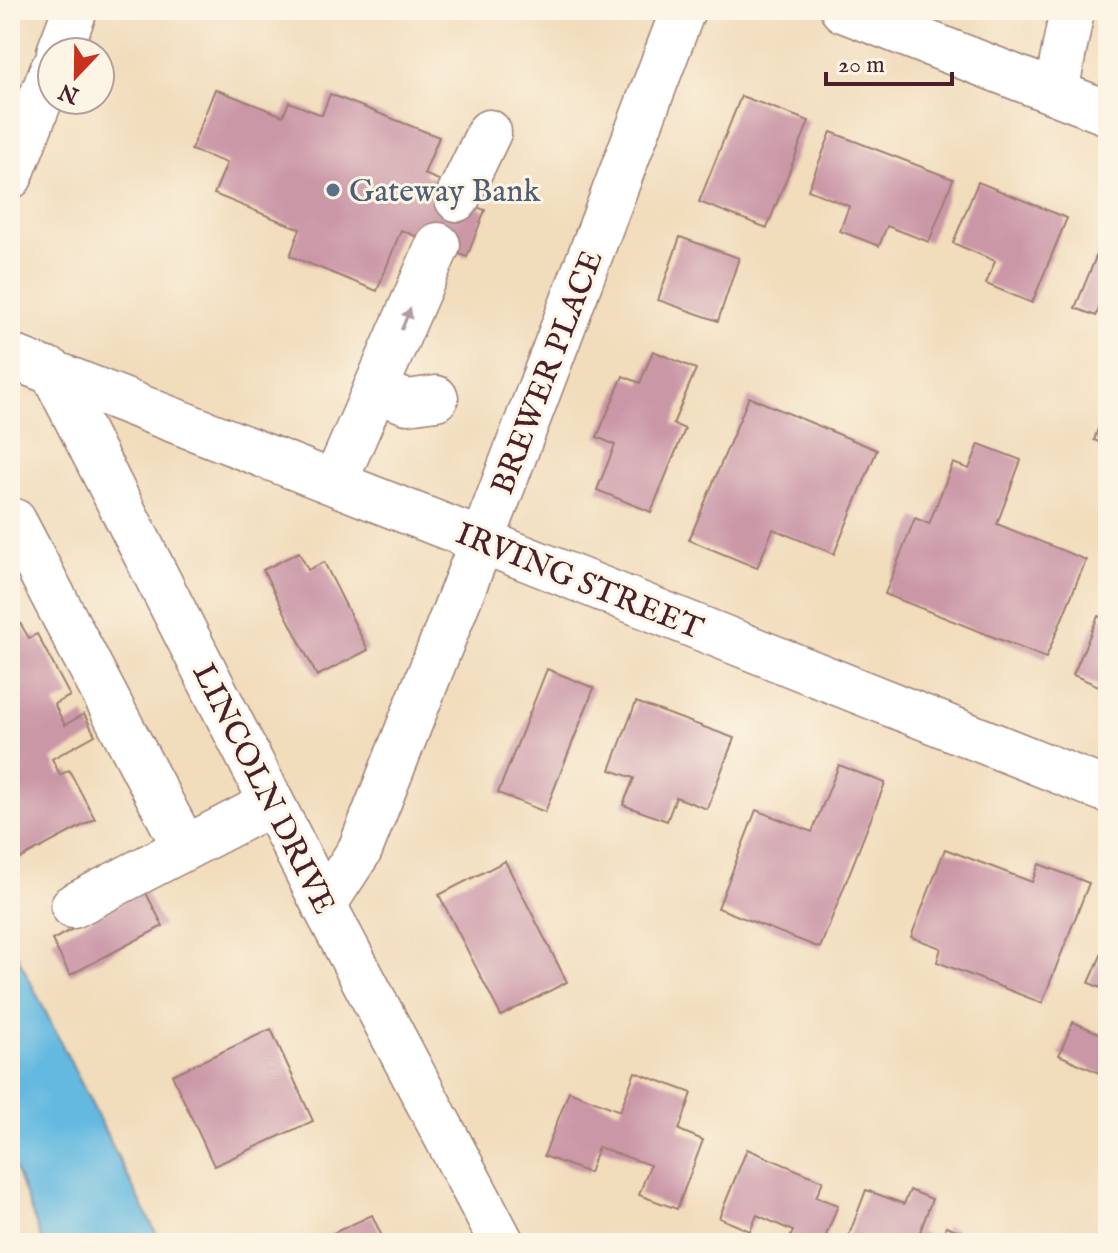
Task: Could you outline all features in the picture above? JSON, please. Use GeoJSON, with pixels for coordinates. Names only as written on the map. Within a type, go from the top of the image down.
{"type":"FeatureCollection","features":[{"type":"Feature","properties":{"kind":"street","name":"BREWER PLACE"},"geometry":{"type":"LineString","coordinates":[[324,905],[360,850],[482,541],[683,10]]}},
{"type":"Feature","properties":{"kind":"street"},"geometry":{"type":"LineString","coordinates":[[843,10],[1108,113]]}},
{"type":"Feature","properties":{"kind":"street"},"geometry":{"type":"LineString","coordinates":[[1056,92],[1072,10]]}},
{"type":"Feature","properties":{"kind":"street"},"geometry":{"type":"LineString","coordinates":[[10,177],[36,111]]}},
{"type":"Feature","properties":{"kind":"street"},"geometry":{"type":"LineString","coordinates":[[457,199],[489,132]]}},
{"type":"Feature","properties":{"kind":"street"},"geometry":{"type":"LineString","coordinates":[[335,482],[438,245]]}},
{"type":"Feature","properties":{"kind":"street"},"geometry":{"type":"LineString","coordinates":[[10,356],[52,371]]}},
{"type":"Feature","properties":{"kind":"street","name":"IRVING STREET"},"geometry":{"type":"LineString","coordinates":[[52,371],[1108,791]]}},
{"type":"Feature","properties":{"kind":"street","name":"LINCOLN DRIVE"},"geometry":{"type":"LineString","coordinates":[[52,371],[324,905],[502,1243]]}},
{"type":"Feature","properties":{"kind":"street"},"geometry":{"type":"LineString","coordinates":[[375,390],[407,402],[436,398]]}},
{"type":"Feature","properties":{"kind":"street"},"geometry":{"type":"LineString","coordinates":[[14,521],[185,848]]}},
{"type":"Feature","properties":{"kind":"street"},"geometry":{"type":"LineString","coordinates":[[73,906],[272,803]]}},
{"type":"Feature","properties":{"kind":"water"},"geometry":{"type":"Polygon","coordinates":[[[10,941],[161,1243],[43,1243],[10,1154],[10,941]]]}},
{"type":"Feature","properties":{"kind":"building","name":"Gateway Bank"},"geometry":{"type":"Polygon","coordinates":[[[215,89],[283,116],[289,102],[322,115],[330,94],[439,137],[424,174],[451,185],[447,196],[485,210],[467,257],[401,230],[377,291],[290,256],[300,229],[214,194],[227,163],[191,150],[215,89]]]}},
{"type":"Feature","properties":{"kind":"building"},"geometry":{"type":"Polygon","coordinates":[[[741,96],[809,121],[767,228],[699,202],[741,96]]]}},
{"type":"Feature","properties":{"kind":"building"},"geometry":{"type":"Polygon","coordinates":[[[831,132],[953,179],[929,242],[887,226],[879,246],[840,231],[849,206],[808,190],[831,132]]]}},
{"type":"Feature","properties":{"kind":"building"},"geometry":{"type":"Polygon","coordinates":[[[978,182],[1067,218],[1032,303],[986,284],[995,261],[953,243],[978,182]]]}},
{"type":"Feature","properties":{"kind":"building"},"geometry":{"type":"Polygon","coordinates":[[[680,237],[739,258],[718,321],[658,300],[680,237]]]}},
{"type":"Feature","properties":{"kind":"building"},"geometry":{"type":"Polygon","coordinates":[[[1102,242],[1108,245],[1108,299],[1104,297],[1096,316],[1075,308],[1102,242]]]}},
{"type":"Feature","properties":{"kind":"building"},"geometry":{"type":"Polygon","coordinates":[[[653,351],[696,369],[673,424],[685,429],[651,512],[597,490],[615,445],[597,437],[623,376],[640,383],[653,351]]]}},
{"type":"Feature","properties":{"kind":"building"},"geometry":{"type":"Polygon","coordinates":[[[749,397],[877,450],[834,554],[773,529],[757,568],[689,540],[749,397]]]}},
{"type":"Feature","properties":{"kind":"building"},"geometry":{"type":"Polygon","coordinates":[[[1108,402],[1108,446],[1094,440],[1108,402]]]}},
{"type":"Feature","properties":{"kind":"building"},"geometry":{"type":"Polygon","coordinates":[[[979,444],[1021,460],[997,524],[1086,560],[1046,658],[885,594],[915,518],[929,524],[953,463],[969,469],[979,444]]]}},
{"type":"Feature","properties":{"kind":"building"},"geometry":{"type":"Polygon","coordinates":[[[299,552],[308,570],[324,562],[368,650],[317,676],[263,570],[299,552]]]}},
{"type":"Feature","properties":{"kind":"building"},"geometry":{"type":"Polygon","coordinates":[[[1098,616],[1108,620],[1108,690],[1073,675],[1098,616]]]}},
{"type":"Feature","properties":{"kind":"building"},"geometry":{"type":"Polygon","coordinates":[[[17,618],[29,638],[37,634],[70,696],[54,704],[65,725],[84,714],[95,735],[52,759],[60,775],[69,770],[95,819],[12,863],[10,621],[17,618]]]}},
{"type":"Feature","properties":{"kind":"building"},"geometry":{"type":"Polygon","coordinates":[[[547,669],[594,688],[545,812],[498,793],[547,669]]]}},
{"type":"Feature","properties":{"kind":"building"},"geometry":{"type":"Polygon","coordinates":[[[636,702],[734,738],[707,809],[676,797],[667,821],[623,805],[634,778],[610,770],[636,702]]]}},
{"type":"Feature","properties":{"kind":"building"},"geometry":{"type":"Polygon","coordinates":[[[839,765],[885,783],[820,948],[718,908],[756,810],[812,832],[839,765]]]}},
{"type":"Feature","properties":{"kind":"building"},"geometry":{"type":"Polygon","coordinates":[[[945,849],[1032,882],[1039,864],[1089,883],[1042,1003],[937,962],[941,948],[911,937],[945,849]]]}},
{"type":"Feature","properties":{"kind":"building"},"geometry":{"type":"Polygon","coordinates":[[[505,861],[567,982],[501,1016],[439,895],[505,861]]]}},
{"type":"Feature","properties":{"kind":"building"},"geometry":{"type":"Polygon","coordinates":[[[145,891],[163,926],[70,975],[52,940],[145,891]]]}},
{"type":"Feature","properties":{"kind":"building"},"geometry":{"type":"Polygon","coordinates":[[[1108,939],[1108,991],[1089,983],[1108,939]]]}},
{"type":"Feature","properties":{"kind":"building"},"geometry":{"type":"Polygon","coordinates":[[[1073,1022],[1108,1037],[1108,1077],[1059,1055],[1073,1022]]]}},
{"type":"Feature","properties":{"kind":"building"},"geometry":{"type":"Polygon","coordinates":[[[271,1029],[313,1121],[214,1166],[172,1075],[271,1029]]]}},
{"type":"Feature","properties":{"kind":"building"},"geometry":{"type":"Polygon","coordinates":[[[635,1072],[692,1093],[679,1130],[703,1140],[677,1209],[639,1195],[650,1165],[598,1147],[589,1173],[544,1156],[569,1091],[620,1111],[635,1072]]]}},
{"type":"Feature","properties":{"kind":"building"},"geometry":{"type":"Polygon","coordinates":[[[747,1149],[823,1181],[816,1197],[838,1205],[823,1243],[788,1243],[793,1231],[757,1215],[750,1231],[719,1218],[747,1149]]]}},
{"type":"Feature","properties":{"kind":"building"},"geometry":{"type":"Polygon","coordinates":[[[866,1190],[904,1204],[910,1190],[932,1199],[920,1232],[940,1240],[946,1226],[973,1236],[971,1243],[846,1243],[866,1190]]]}},
{"type":"Feature","properties":{"kind":"building"},"geometry":{"type":"Polygon","coordinates":[[[372,1215],[385,1243],[312,1243],[372,1215]]]}},
{"type":"Feature","properties":{"kind":"place","name":"Gateway Bank"},"geometry":{"type":"Point","coordinates":[333,190]}}]}
